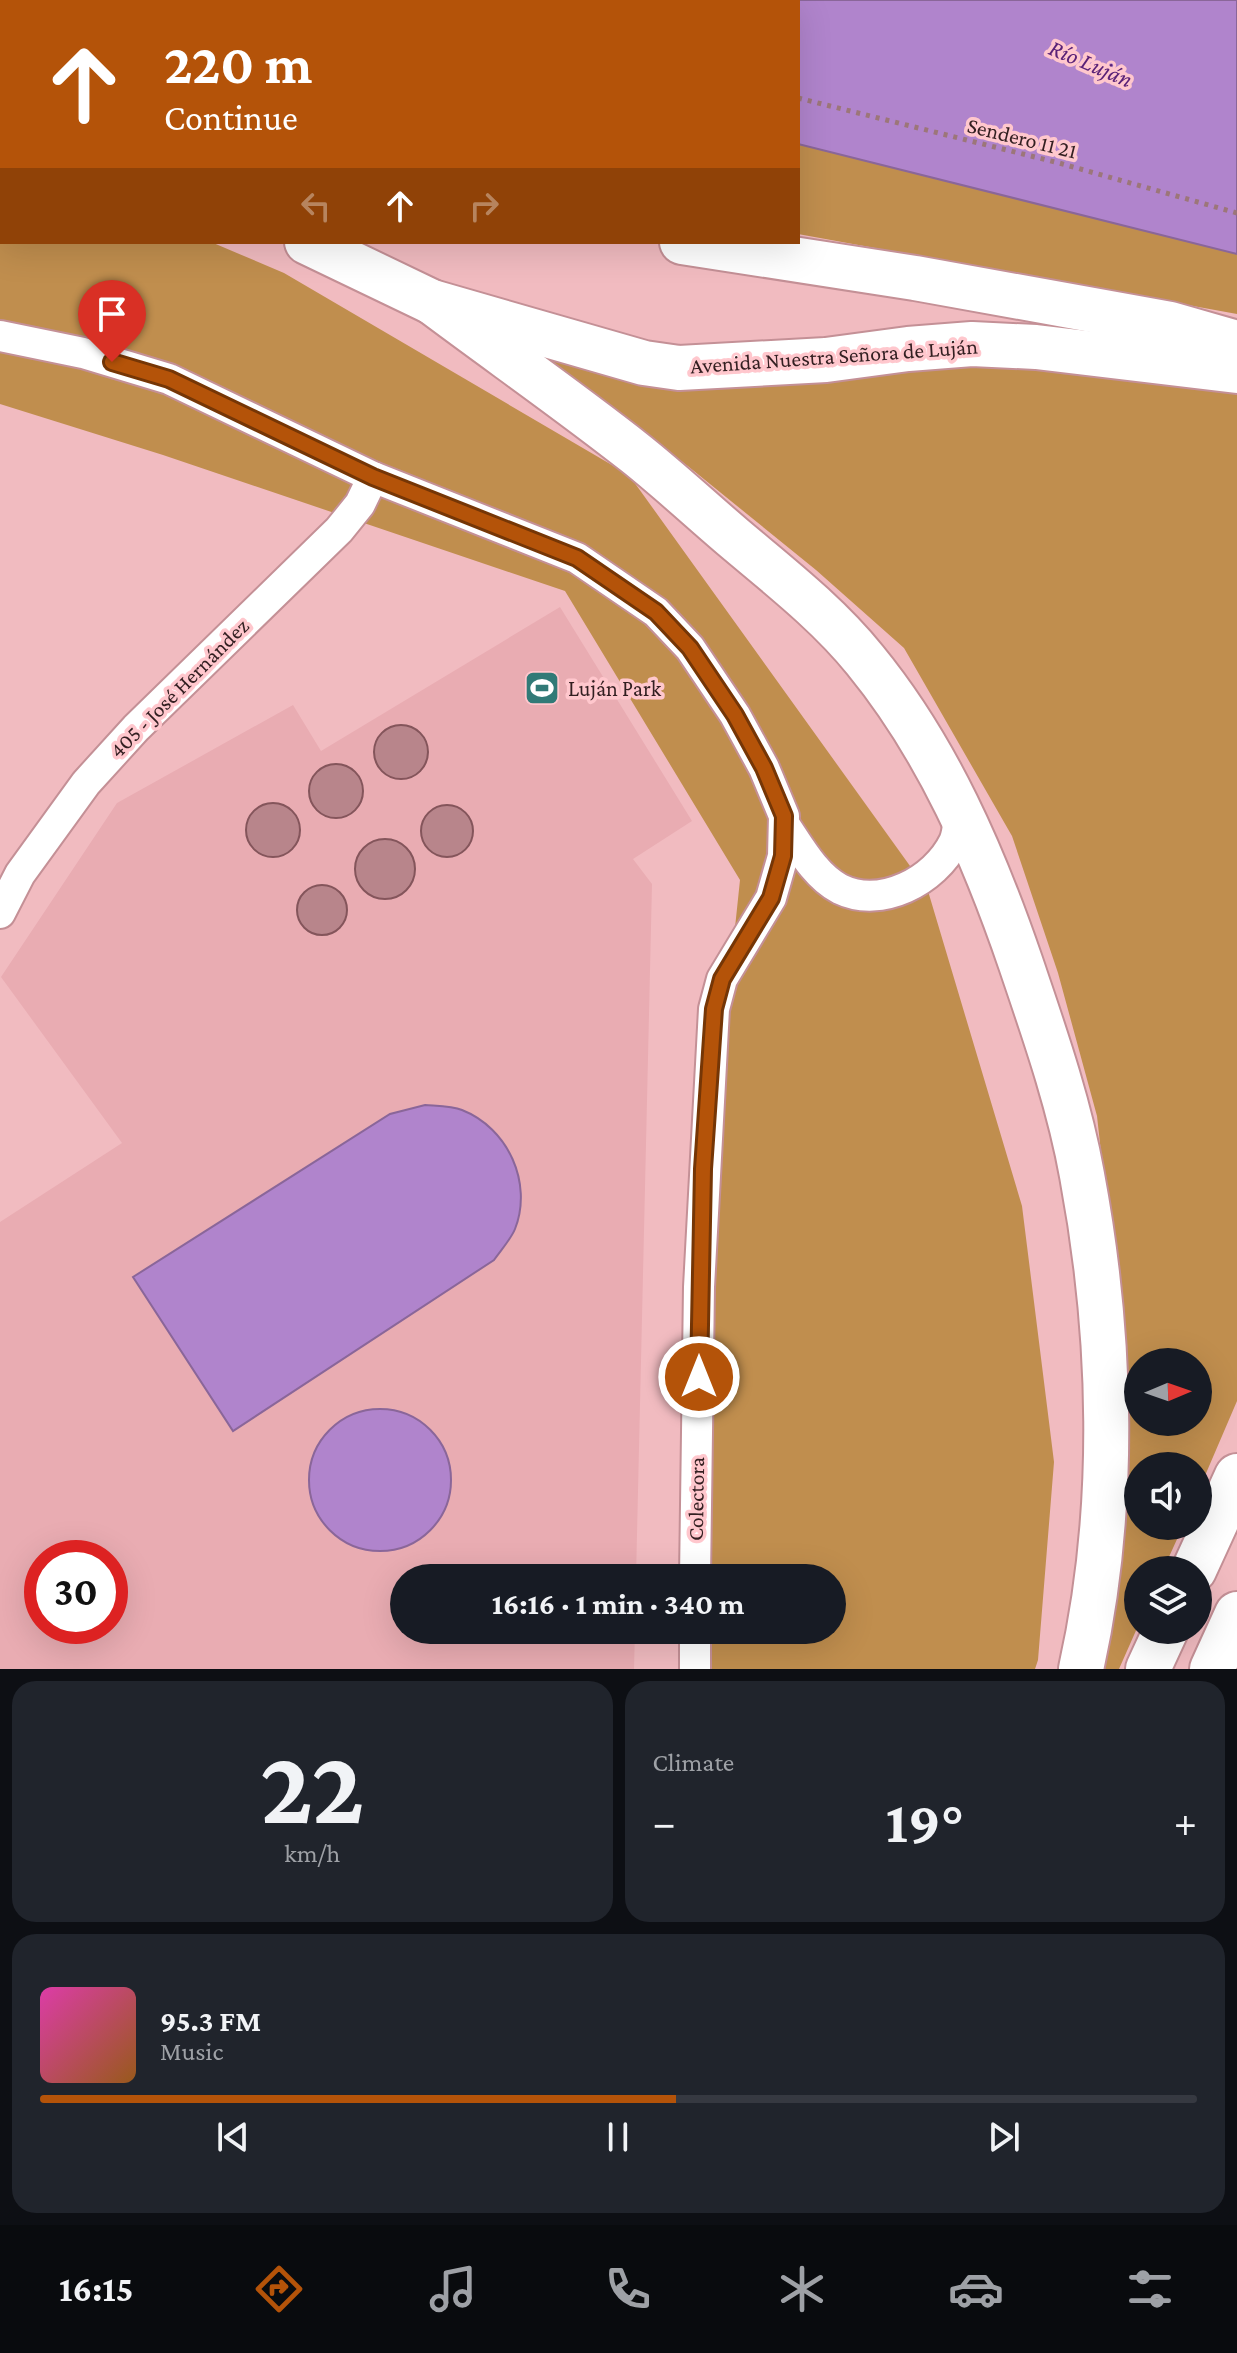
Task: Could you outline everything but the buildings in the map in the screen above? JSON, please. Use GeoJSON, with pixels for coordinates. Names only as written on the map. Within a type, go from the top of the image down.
{"type":"FeatureCollection","features":[{"type":"Feature","properties":{"kind":"main road","name":"Avenida Nuestra Señora de Luján"},"geometry":{"type":"LineString","coordinates":[[311,244],[432,302],[597,352],[679,368],[826,360],[972,344],[1036,347],[1237,371]]}},
{"type":"Feature","properties":{"kind":"main road"},"geometry":{"type":"LineString","coordinates":[[694,244],[1155,321],[1237,343]]}},
{"type":"Feature","properties":{"kind":"main road"},"geometry":{"type":"LineString","coordinates":[[432,302],[636,454],[813,606],[864,658],[906,716],[960,812],[1002,908],[1048,1045],[1082,1173],[1104,1322],[1105,1472],[1093,1615],[1081,1669]]}},
{"type":"Feature","properties":{"kind":"main road"},"geometry":{"type":"LineString","coordinates":[[1200,1556],[1237,1476]]}},
{"type":"Feature","properties":{"kind":"main road"},"geometry":{"type":"LineString","coordinates":[[1212,1669],[1237,1614]]}},
{"type":"Feature","properties":{"kind":"main road"},"geometry":{"type":"LineString","coordinates":[[1148,1669],[1160,1644]]}},
{"type":"Feature","properties":{"kind":"street","name":"Colectora"},"geometry":{"type":"LineString","coordinates":[[0,336],[83,353],[169,379],[373,477],[577,558],[656,612],[690,648],[735,715],[764,768],[784,816],[783,856],[771,898],[722,979],[714,1009],[700,1243],[695,1564]]}},
{"type":"Feature","properties":{"kind":"street","name":"405 - José Hernández"},"geometry":{"type":"LineString","coordinates":[[0,913],[20,874],[86,783],[136,728],[339,530],[360,504],[373,477]]}},
{"type":"Feature","properties":{"kind":"street"},"geometry":{"type":"LineString","coordinates":[[784,824],[814,867],[838,888],[857,894],[878,894],[904,889],[928,876],[955,841],[960,812]]}},
{"type":"Feature","properties":{"kind":"street"},"geometry":{"type":"LineString","coordinates":[[695,1644],[695,1669]]}},
{"type":"Feature","properties":{"kind":"path","name":"Sendero 11 21"},"geometry":{"type":"LineString","coordinates":[[800,98],[1059,163],[1237,213]]}},
{"type":"Feature","properties":{"kind":"shaded area"},"geometry":{"type":"Polygon","coordinates":[[[800,0],[829,0],[1237,185],[1237,314],[800,234],[800,0]]]}},
{"type":"Feature","properties":{"kind":"shaded area"},"geometry":{"type":"Polygon","coordinates":[[[0,244],[216,244],[284,273],[629,475],[928,891],[1022,1206],[1054,1462],[1035,1669],[704,1669],[704,1644],[846,1644],[846,1564],[703,1564],[719,1080],[740,880],[565,591],[163,455],[0,404],[0,244]]]}},
{"type":"Feature","properties":{"kind":"shaded area"},"geometry":{"type":"Polygon","coordinates":[[[529,346],[1045,359],[1237,382],[1237,1401],[1212,1459],[1212,1452],[1124,1452],[1124,1540],[1177,1540],[1169,1556],[1124,1556],[1124,1644],[1130,1644],[1119,1669],[1103,1669],[1105,1189],[1097,1116],[1058,973],[1012,836],[904,648],[816,570],[689,467],[529,346]]]}},
{"type":"Feature","properties":{"kind":"shaded area"},"geometry":{"type":"Polygon","coordinates":[[[560,607],[692,821],[633,859],[652,884],[636,1564],[390,1564],[390,1644],[635,1644],[634,1669],[0,1669],[0,1222],[122,1143],[1,977],[117,803],[293,705],[321,751],[560,607]]]}},
{"type":"Feature","properties":{"kind":"water","name":"Río Luján"},"geometry":{"type":"Polygon","coordinates":[[[800,0],[1237,0],[1237,254],[800,145],[800,0]]]}},
{"type":"Feature","properties":{"kind":"water"},"geometry":{"type":"Polygon","coordinates":[[[425,1105],[462,1110],[478,1118],[504,1143],[518,1176],[521,1194],[520,1211],[511,1237],[494,1260],[233,1431],[133,1277],[390,1114],[425,1105]]]}},
{"type":"Feature","properties":{"kind":"water"},"geometry":{"type":"Polygon","coordinates":[[[380,1409],[407,1414],[430,1430],[446,1453],[451,1480],[446,1507],[430,1530],[407,1546],[380,1551],[353,1546],[330,1530],[314,1507],[309,1480],[314,1453],[330,1430],[353,1414],[380,1409]]]}},
{"type":"Feature","properties":{"kind":"place","name":"Luján Park"},"geometry":{"type":"Point","coordinates":[542,688]}},
{"type":"Feature","properties":{"kind":"route"},"geometry":{"type":"LineString","coordinates":[[112,362],[169,379],[373,477],[577,558],[656,612],[690,648],[735,715],[764,768],[784,816],[783,856],[771,898],[722,979],[714,1009],[703,1169],[699,1377]]}}]}
